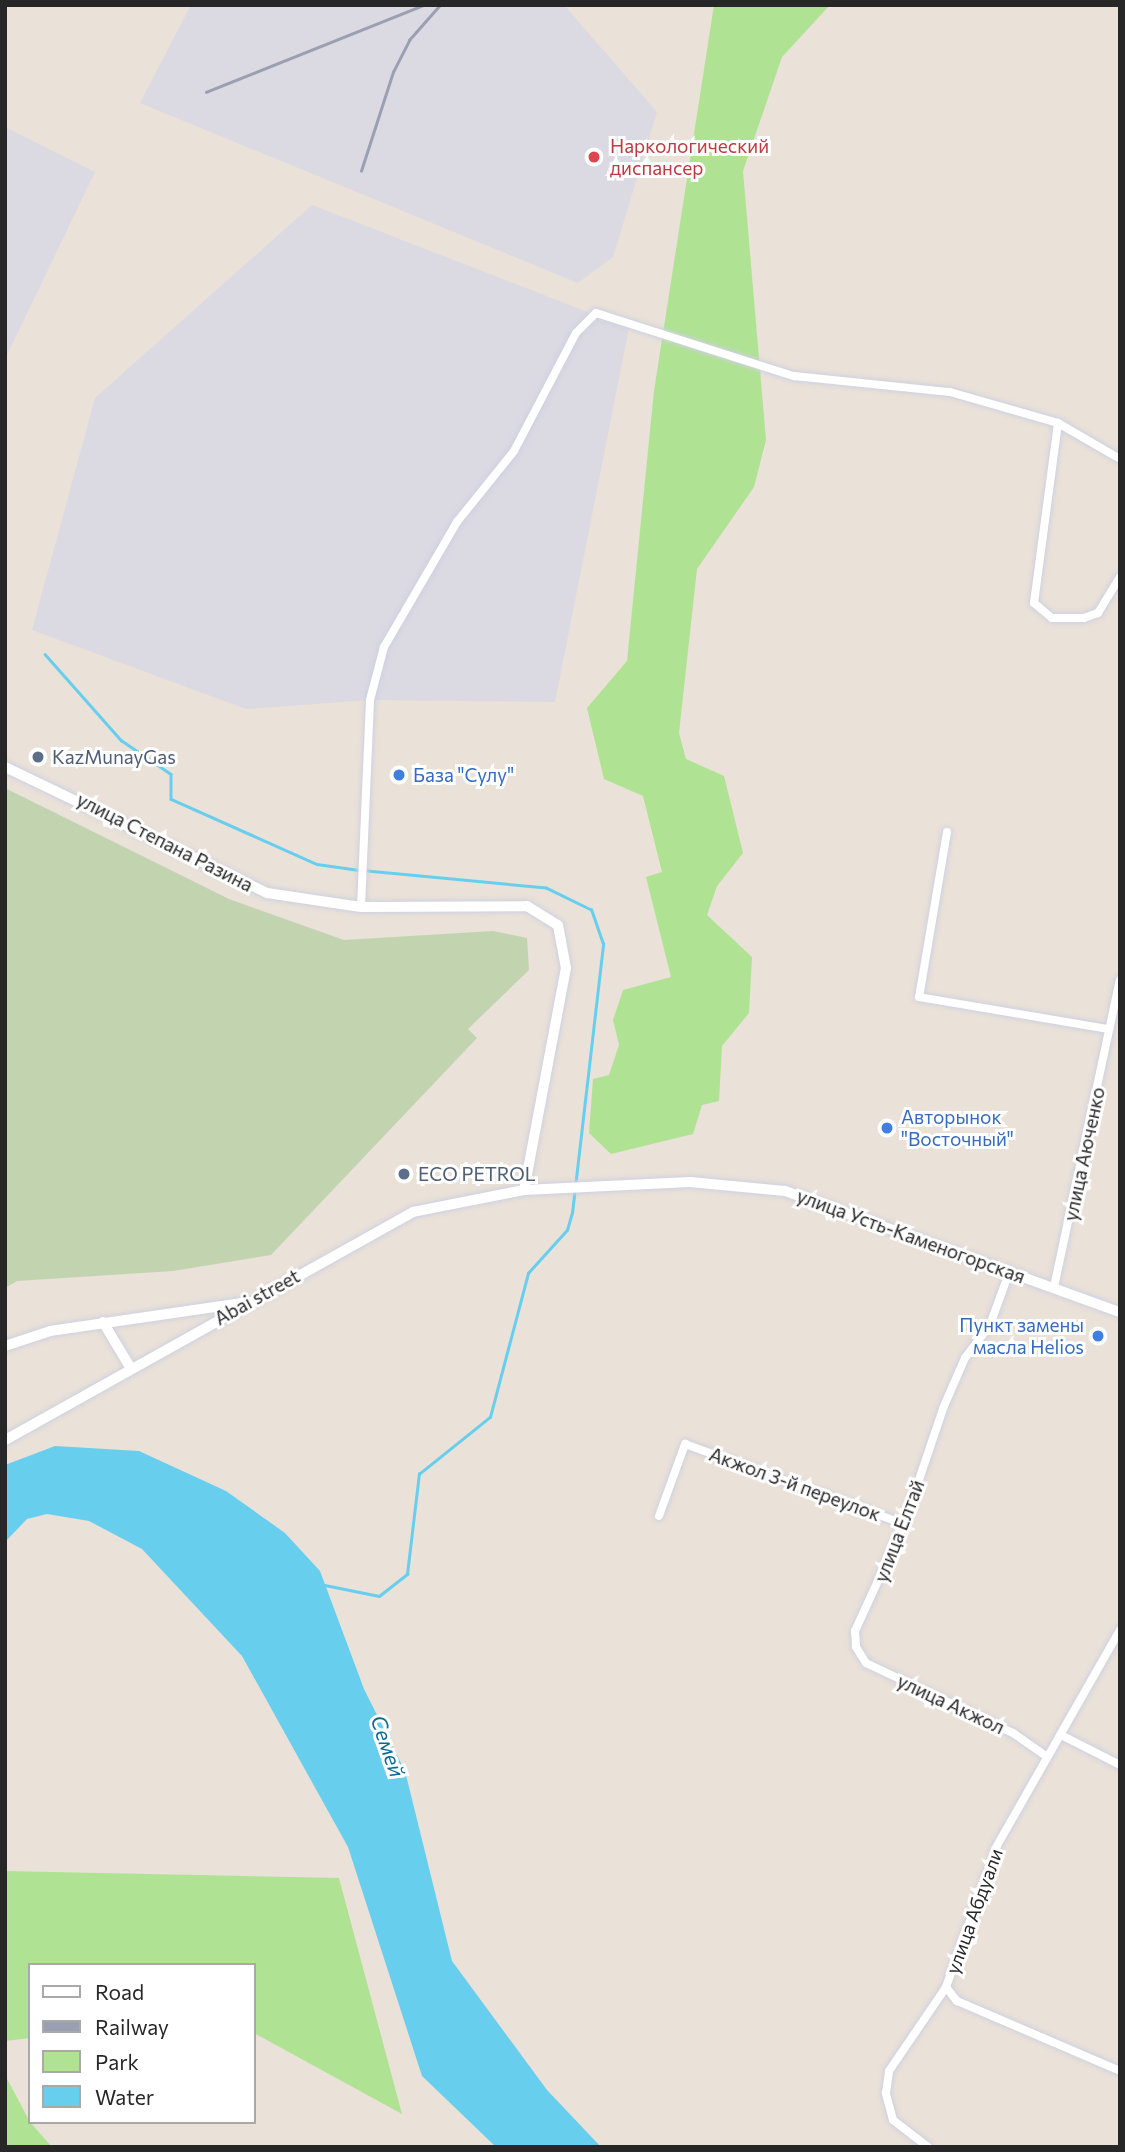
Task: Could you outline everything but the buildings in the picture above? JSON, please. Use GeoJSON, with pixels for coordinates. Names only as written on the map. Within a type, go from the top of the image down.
{"type":"FeatureCollection","features":[{"type":"Feature","properties":{"kind":"main road","name":"улица Степана Разина"},"geometry":{"type":"LineString","coordinates":[[5,766],[267,893],[361,907],[527,905],[558,925],[566,968],[524,1190]]}},
{"type":"Feature","properties":{"kind":"main road","name":"Abai street"},"geometry":{"type":"LineString","coordinates":[[5,1440],[131,1367],[413,1212],[524,1190]]}},
{"type":"Feature","properties":{"kind":"street"},"geometry":{"type":"LineString","coordinates":[[361,907],[370,700],[384,647],[457,522],[514,451],[576,332],[596,313],[794,376],[950,392],[1058,423],[1120,459]]}},
{"type":"Feature","properties":{"kind":"street"},"geometry":{"type":"LineString","coordinates":[[1058,423],[1034,603],[1052,618],[1084,618],[1098,613],[1120,577]]}},
{"type":"Feature","properties":{"kind":"street"},"geometry":{"type":"LineString","coordinates":[[947,832],[919,997],[1110,1029]]}},
{"type":"Feature","properties":{"kind":"street","name":"улица Аюченко"},"geometry":{"type":"LineString","coordinates":[[1054,1287],[1119,986]]}},
{"type":"Feature","properties":{"kind":"street","name":"улица Усть-Каменогорская"},"geometry":{"type":"LineString","coordinates":[[524,1190],[711,1182],[785,1191],[1010,1270],[1120,1312]]}},
{"type":"Feature","properties":{"kind":"street","name":"улица Елтай"},"geometry":{"type":"LineString","coordinates":[[858,1655],[855,1631],[904,1524],[944,1406],[965,1358],[990,1325],[1010,1270]]}},
{"type":"Feature","properties":{"kind":"street"},"geometry":{"type":"LineString","coordinates":[[5,1346],[103,1322],[249,1302]]}},
{"type":"Feature","properties":{"kind":"street"},"geometry":{"type":"LineString","coordinates":[[103,1322],[131,1367]]}},
{"type":"Feature","properties":{"kind":"street","name":"Акжол 3-й переулок"},"geometry":{"type":"LineString","coordinates":[[659,1516],[685,1444],[904,1524]]}},
{"type":"Feature","properties":{"kind":"street","name":"улица Абдуали"},"geometry":{"type":"LineString","coordinates":[[1120,1630],[1063,1736],[1044,1755],[1033,1787],[997,1846],[946,1987],[957,2001],[1120,2071]]}},
{"type":"Feature","properties":{"kind":"street","name":"улица Акжол"},"geometry":{"type":"LineString","coordinates":[[858,1655],[1044,1755]]}},
{"type":"Feature","properties":{"kind":"street"},"geometry":{"type":"LineString","coordinates":[[1063,1736],[1120,1765]]}},
{"type":"Feature","properties":{"kind":"street"},"geometry":{"type":"LineString","coordinates":[[928,2147],[893,2120],[886,2093],[888,2071],[946,1987]]}},
{"type":"Feature","properties":{"kind":"shaded area"},"geometry":{"type":"Polygon","coordinates":[[[191,5],[564,5],[657,112],[613,257],[578,283],[140,103],[191,5]]]}},
{"type":"Feature","properties":{"kind":"shaded area"},"geometry":{"type":"Polygon","coordinates":[[[5,127],[95,172],[5,359],[5,127]]]}},
{"type":"Feature","properties":{"kind":"shaded area"},"geometry":{"type":"Polygon","coordinates":[[[312,205],[629,328],[555,702],[370,700],[246,709],[32,630],[95,398],[312,205]]]}},
{"type":"Feature","properties":{"kind":"green space"},"geometry":{"type":"Polygon","coordinates":[[[714,5],[830,5],[782,57],[743,171],[766,440],[754,487],[697,569],[679,733],[686,759],[724,776],[743,853],[717,886],[707,915],[752,957],[749,1013],[722,1046],[719,1101],[702,1105],[693,1134],[611,1154],[589,1133],[593,1079],[609,1075],[619,1045],[613,1020],[623,990],[671,977],[646,877],[662,872],[643,796],[604,779],[587,708],[627,661],[654,391],[714,5]]]}},
{"type":"Feature","properties":{"kind":"green space"},"geometry":{"type":"Polygon","coordinates":[[[5,788],[229,899],[344,940],[493,931],[527,938],[529,970],[468,1029],[477,1038],[271,1255],[173,1271],[17,1281],[5,1288],[5,788]]]}},
{"type":"Feature","properties":{"kind":"green space"},"geometry":{"type":"Polygon","coordinates":[[[5,1871],[339,1878],[402,2114],[256,2034],[256,1963],[28,1963],[28,2038],[5,2041],[5,1871]]]}},
{"type":"Feature","properties":{"kind":"green space"},"geometry":{"type":"Polygon","coordinates":[[[5,2075],[28,2118],[28,2124],[32,2124],[52,2147],[5,2147],[5,2075]]]}},
{"type":"Feature","properties":{"kind":"water","name":"Семей"},"geometry":{"type":"Polygon","coordinates":[[[55,1446],[139,1451],[226,1491],[285,1533],[320,1571],[364,1689],[405,1771],[452,1961],[547,2090],[601,2147],[496,2147],[422,2076],[348,1847],[242,1656],[142,1549],[89,1521],[47,1514],[27,1519],[5,1542],[5,1465],[55,1446]]]}},
{"type":"Feature","properties":{"kind":"waterway"},"geometry":{"type":"LineString","coordinates":[[45,654],[121,740],[171,774],[171,799],[317,864],[359,870]]}},
{"type":"Feature","properties":{"kind":"waterway"},"geometry":{"type":"LineString","coordinates":[[325,1585],[379,1596],[407,1574],[419,1474],[490,1417],[528,1273],[567,1230],[572,1213],[603,944],[591,910],[546,888],[365,871]]}},
{"type":"Feature","properties":{"kind":"railway"},"geometry":{"type":"LineString","coordinates":[[206,92],[423,5]]}},
{"type":"Feature","properties":{"kind":"railway"},"geometry":{"type":"LineString","coordinates":[[361,171],[393,72],[409,40],[440,5]]}},
{"type":"Feature","properties":{"kind":"place","name":"Наркологический диспансер"},"geometry":{"type":"Point","coordinates":[594,157]}},
{"type":"Feature","properties":{"kind":"place","name":"KazMunayGas"},"geometry":{"type":"Point","coordinates":[38,757]}},
{"type":"Feature","properties":{"kind":"place","name":"База \"Сулу\""},"geometry":{"type":"Point","coordinates":[399,775]}},
{"type":"Feature","properties":{"kind":"place","name":"Авторынок \"Восточный\""},"geometry":{"type":"Point","coordinates":[887,1128]}},
{"type":"Feature","properties":{"kind":"place","name":"ECO PETROL"},"geometry":{"type":"Point","coordinates":[404,1174]}},
{"type":"Feature","properties":{"kind":"place","name":"Пункт замены масла Helios"},"geometry":{"type":"Point","coordinates":[1098,1336]}}]}
